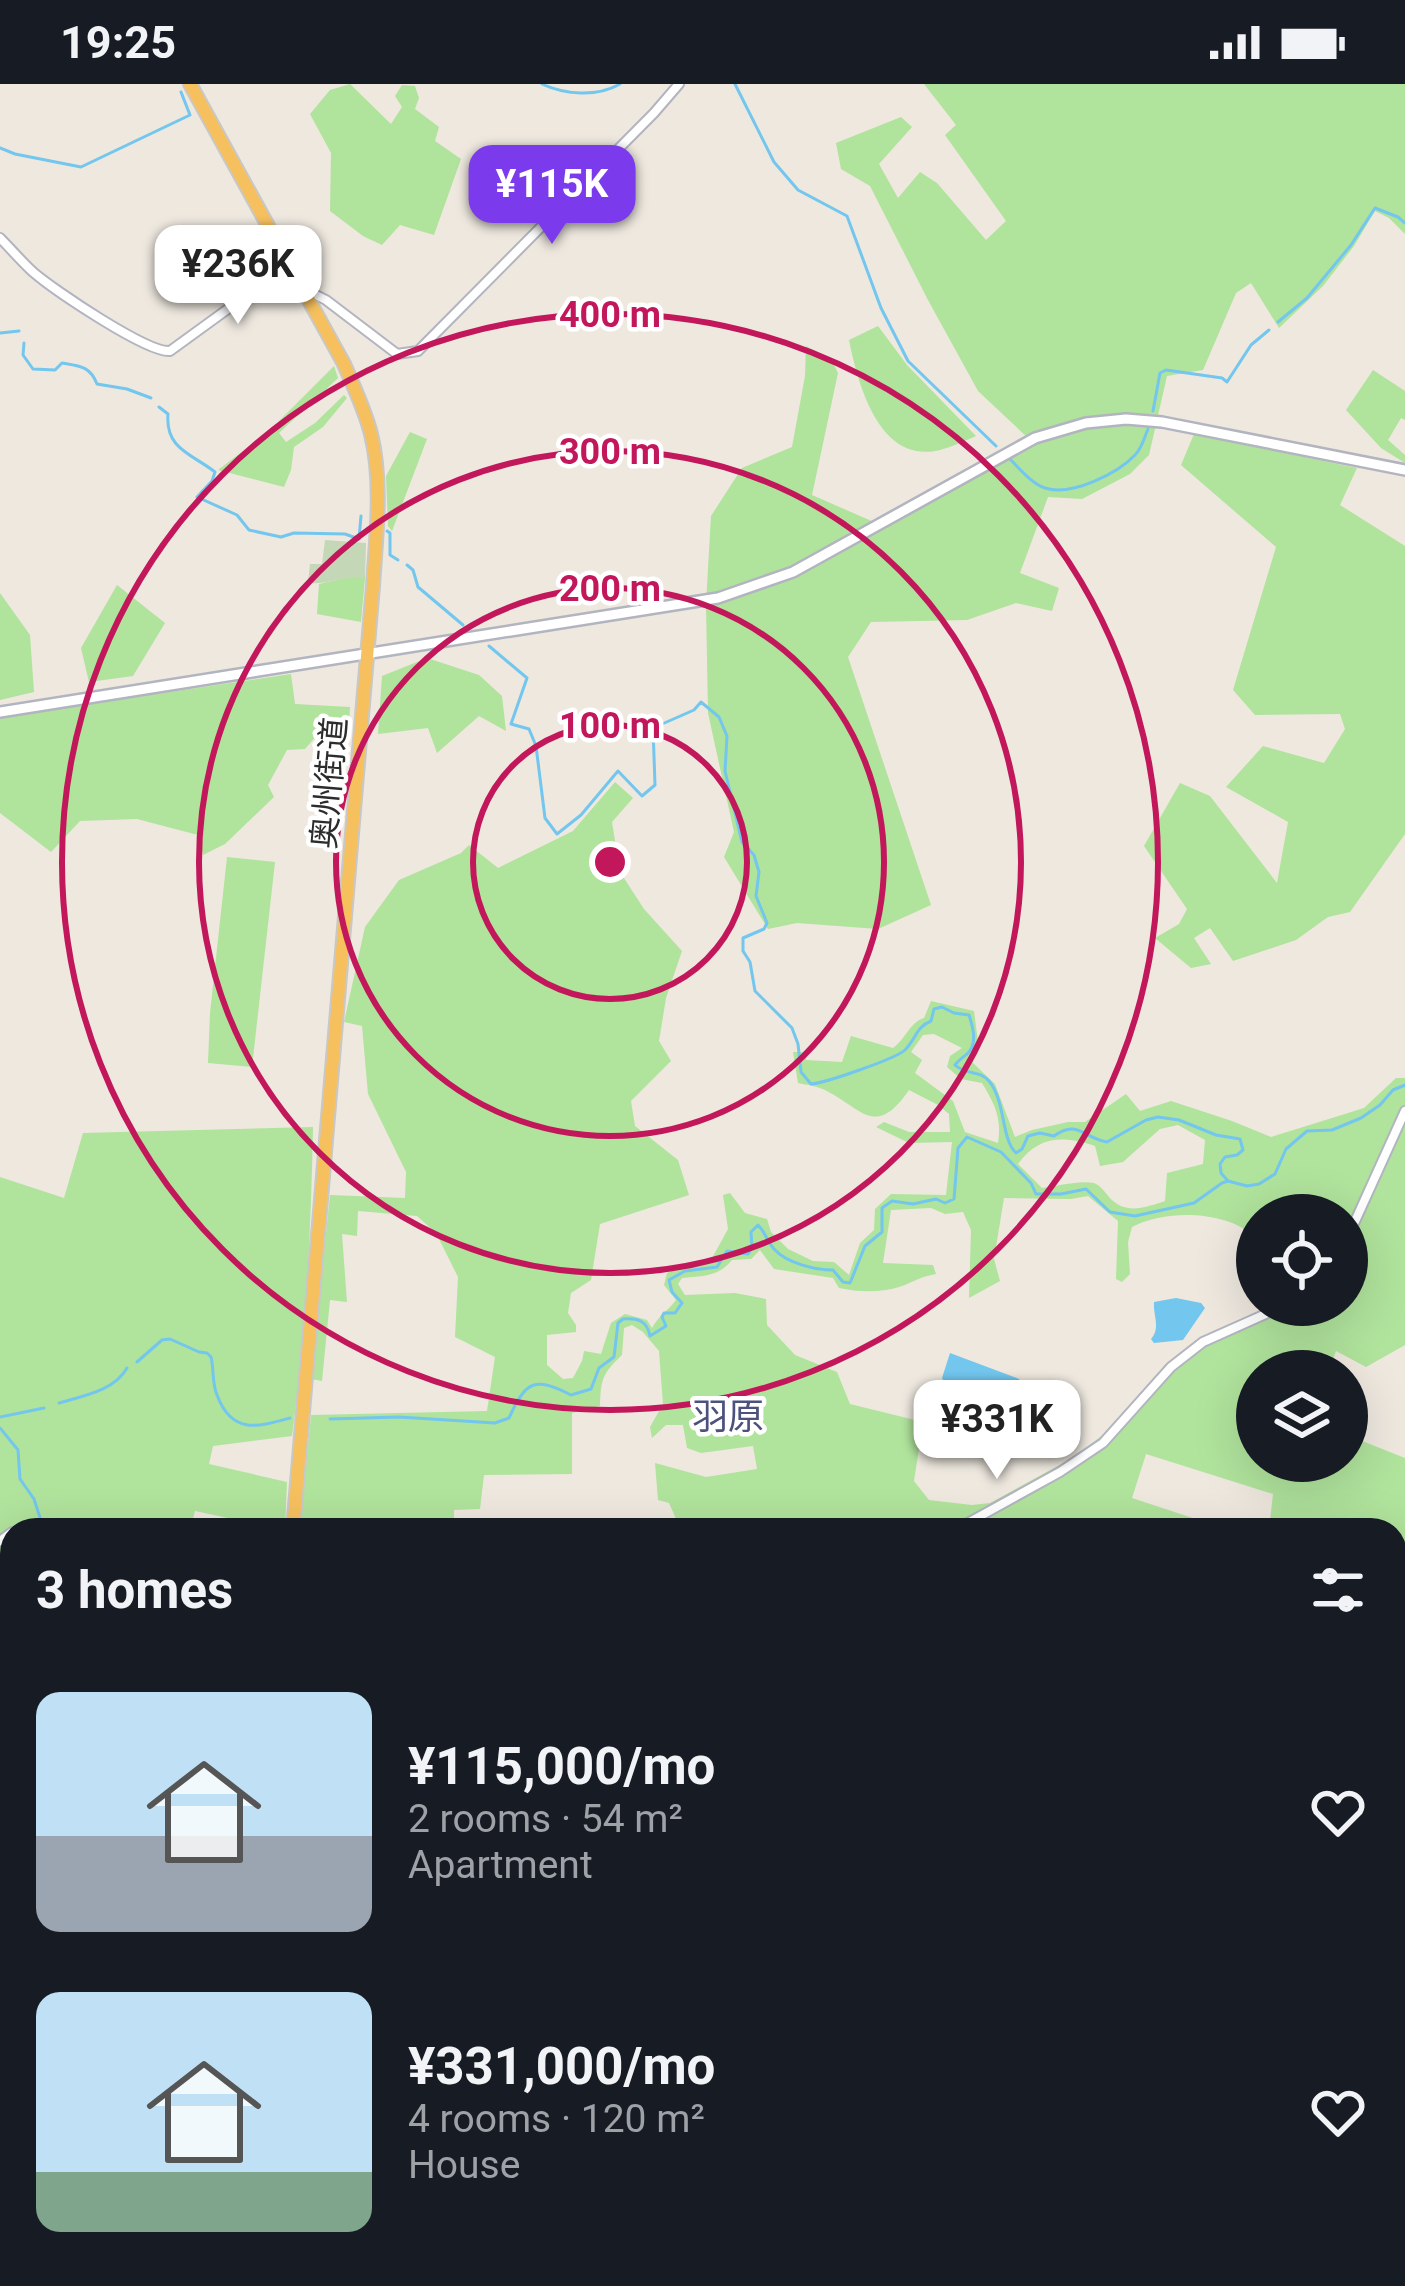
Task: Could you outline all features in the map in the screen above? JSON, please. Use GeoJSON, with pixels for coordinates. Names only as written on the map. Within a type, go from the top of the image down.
{"type":"FeatureCollection","features":[{"type":"Feature","properties":{"kind":"highway","name":"奥州街道"},"geometry":{"type":"LineString","coordinates":[[190,84],[344,364],[371,436],[376,468],[368,652],[294,1518]]}},
{"type":"Feature","properties":{"kind":"street"},"geometry":{"type":"LineString","coordinates":[[304,289],[397,354],[418,351],[679,84]]}},
{"type":"Feature","properties":{"kind":"street"},"geometry":{"type":"LineString","coordinates":[[0,238],[37,275],[128,335],[163,352],[292,267]]}},
{"type":"Feature","properties":{"kind":"street"},"geometry":{"type":"LineString","coordinates":[[0,712],[691,603],[748,590],[793,572],[1035,438],[1086,423],[1162,422],[1405,470]]}},
{"type":"Feature","properties":{"kind":"street"},"geometry":{"type":"LineString","coordinates":[[1367,1194],[1405,1111]]}},
{"type":"Feature","properties":{"kind":"street"},"geometry":{"type":"LineString","coordinates":[[977,1518],[1103,1443],[1171,1367],[1203,1342],[1239,1326]]}},
{"type":"Feature","properties":{"kind":"green space"},"geometry":{"type":"Polygon","coordinates":[[[350,84],[391,124],[402,107],[395,96],[402,85],[415,86],[419,98],[415,109],[439,127],[435,141],[461,159],[434,235],[400,225],[382,245],[330,211],[331,153],[310,114],[330,90],[350,84]]]}},
{"type":"Feature","properties":{"kind":"green space"},"geometry":{"type":"Polygon","coordinates":[[[924,84],[1405,84],[1405,234],[1375,211],[1323,286],[1279,328],[1251,283],[1236,293],[1203,370],[1167,376],[1149,455],[1130,474],[1082,499],[1048,497],[1020,573],[1059,588],[1052,611],[1016,603],[967,620],[871,622],[848,657],[931,905],[878,929],[797,923],[768,929],[724,857],[734,832],[708,713],[706,604],[711,516],[742,468],[792,447],[806,346],[831,359],[838,373],[812,495],[883,526],[1027,437],[978,391],[870,186],[841,169],[836,143],[901,117],[912,127],[879,164],[898,198],[920,172],[937,183],[986,240],[1006,221],[945,135],[956,125],[924,84]]]}},
{"type":"Feature","properties":{"kind":"green space"},"geometry":{"type":"Polygon","coordinates":[[[878,326],[907,365],[976,436],[940,450],[919,451],[887,433],[866,398],[849,340],[878,326]]]}},
{"type":"Feature","properties":{"kind":"green space"},"geometry":{"type":"Polygon","coordinates":[[[334,366],[338,378],[279,433],[286,442],[344,395],[347,398],[323,427],[294,447],[284,487],[218,470],[268,432],[334,366]]]}},
{"type":"Feature","properties":{"kind":"green space"},"geometry":{"type":"Polygon","coordinates":[[[1373,370],[1405,391],[1405,420],[1401,418],[1388,440],[1405,455],[1405,463],[1381,448],[1346,410],[1373,370]]]}},
{"type":"Feature","properties":{"kind":"green space"},"geometry":{"type":"Polygon","coordinates":[[[410,432],[427,439],[392,531],[386,476],[410,432]]]}},
{"type":"Feature","properties":{"kind":"green space"},"geometry":{"type":"Polygon","coordinates":[[[1194,434],[1357,468],[1340,505],[1405,546],[1405,834],[1350,912],[1328,917],[1296,940],[1233,961],[1210,928],[1194,938],[1211,964],[1191,968],[1155,938],[1179,924],[1187,909],[1144,846],[1180,783],[1210,796],[1277,883],[1288,822],[1226,787],[1263,746],[1324,763],[1345,729],[1340,714],[1255,715],[1233,690],[1276,547],[1181,465],[1194,434]]]}},
{"type":"Feature","properties":{"kind":"green space"},"geometry":{"type":"Polygon","coordinates":[[[325,540],[366,543],[365,578],[308,583],[310,564],[322,564],[325,540]]]}},
{"type":"Feature","properties":{"kind":"green space"},"geometry":{"type":"Polygon","coordinates":[[[365,578],[361,622],[317,614],[319,584],[365,578]]]}},
{"type":"Feature","properties":{"kind":"green space"},"geometry":{"type":"Polygon","coordinates":[[[117,585],[165,623],[133,676],[89,682],[81,648],[117,585]]]}},
{"type":"Feature","properties":{"kind":"green space"},"geometry":{"type":"Polygon","coordinates":[[[0,593],[30,635],[34,692],[0,700],[0,593]]]}},
{"type":"Feature","properties":{"kind":"green space"},"geometry":{"type":"Polygon","coordinates":[[[427,658],[479,675],[502,696],[506,731],[479,716],[437,753],[428,728],[378,734],[382,676],[427,658]]]}},
{"type":"Feature","properties":{"kind":"green space"},"geometry":{"type":"Polygon","coordinates":[[[291,674],[295,704],[350,707],[349,724],[325,726],[305,749],[287,750],[268,785],[274,797],[225,844],[203,855],[198,835],[137,819],[80,821],[51,852],[0,813],[0,717],[291,674]]]}},
{"type":"Feature","properties":{"kind":"green space"},"geometry":{"type":"Polygon","coordinates":[[[615,782],[633,798],[612,822],[620,872],[644,909],[682,951],[666,998],[659,1041],[671,1061],[631,1101],[635,1126],[678,1160],[689,1195],[600,1224],[591,1280],[571,1293],[568,1313],[576,1332],[547,1335],[547,1365],[563,1379],[573,1378],[584,1351],[601,1354],[611,1323],[625,1314],[647,1320],[652,1328],[676,1300],[664,1285],[667,1273],[711,1260],[728,1229],[723,1195],[730,1193],[745,1213],[767,1219],[771,1232],[788,1249],[813,1261],[834,1262],[849,1275],[860,1243],[874,1230],[875,1209],[891,1194],[946,1195],[952,1142],[909,1143],[876,1127],[884,1122],[909,1132],[950,1132],[949,1114],[909,1090],[887,1113],[869,1116],[827,1091],[798,1083],[793,1052],[805,1052],[806,1060],[842,1062],[851,1036],[893,1048],[924,1018],[931,1001],[974,1011],[978,1042],[973,1063],[995,1084],[1015,1137],[1085,1122],[1126,1094],[1140,1111],[1171,1101],[1271,1137],[1364,1108],[1396,1078],[1405,1078],[1405,1345],[1368,1366],[1368,1350],[1236,1350],[1236,1482],[1368,1482],[1368,1443],[1405,1458],[1405,1518],[1270,1518],[1273,1494],[1146,1454],[1132,1498],[1193,1518],[676,1518],[669,1503],[658,1500],[655,1463],[706,1477],[757,1469],[753,1446],[701,1453],[687,1448],[683,1425],[666,1425],[652,1438],[650,1427],[663,1404],[659,1351],[632,1325],[624,1328],[622,1355],[604,1378],[600,1406],[572,1413],[572,1474],[484,1475],[480,1509],[454,1510],[454,1518],[301,1518],[311,1415],[487,1411],[495,1357],[455,1337],[458,1277],[436,1233],[417,1216],[358,1211],[357,1236],[342,1234],[347,1302],[330,1300],[322,1381],[311,1379],[330,1195],[405,1198],[406,1172],[368,1094],[362,1026],[344,1022],[365,927],[399,880],[469,845],[498,868],[573,831],[615,782]],[[934,1034],[923,1035],[911,1052],[922,1060],[915,1073],[953,1101],[965,1132],[998,1143],[999,1126],[991,1098],[982,1083],[961,1079],[947,1067],[950,1056],[962,1048],[934,1034]],[[1178,1125],[1160,1129],[1123,1162],[1100,1166],[1095,1146],[1052,1140],[1034,1148],[1018,1164],[1042,1188],[1094,1183],[1115,1203],[1135,1208],[1165,1201],[1167,1173],[1203,1164],[1205,1140],[1178,1125]],[[1236,1194],[1236,1225],[1197,1215],[1146,1221],[1132,1227],[1130,1274],[1122,1282],[1116,1279],[1118,1221],[1088,1196],[1004,1198],[994,1259],[1000,1281],[969,1298],[971,1230],[963,1212],[945,1214],[931,1208],[891,1210],[883,1263],[933,1265],[936,1274],[899,1287],[839,1288],[833,1278],[774,1269],[760,1250],[751,1259],[732,1260],[716,1273],[682,1278],[678,1284],[685,1295],[735,1293],[766,1299],[767,1325],[795,1355],[837,1372],[850,1404],[923,1422],[914,1481],[929,1500],[972,1505],[990,1503],[1074,1457],[1104,1434],[1165,1365],[1195,1341],[1236,1322],[1236,1326],[1368,1326],[1368,1194],[1236,1194]]]}},
{"type":"Feature","properties":{"kind":"green space"},"geometry":{"type":"Polygon","coordinates":[[[227,857],[275,862],[252,1067],[208,1063],[227,857]]]}},
{"type":"Feature","properties":{"kind":"green space"},"geometry":{"type":"Polygon","coordinates":[[[313,1127],[307,1282],[292,1436],[213,1446],[209,1464],[287,1482],[286,1518],[228,1518],[195,1511],[193,1518],[0,1518],[0,1177],[64,1198],[83,1133],[313,1127]]]}},
{"type":"Feature","properties":{"kind":"water"},"geometry":{"type":"Polygon","coordinates":[[[1176,1298],[1205,1308],[1183,1340],[1154,1343],[1154,1302],[1176,1298]]]}},
{"type":"Feature","properties":{"kind":"water"},"geometry":{"type":"Polygon","coordinates":[[[950,1353],[1019,1379],[1024,1388],[997,1394],[992,1403],[946,1385],[942,1378],[950,1353]]]}},
{"type":"Feature","properties":{"kind":"waterway"},"geometry":{"type":"LineString","coordinates":[[542,84],[581,93],[620,84]]}},
{"type":"Feature","properties":{"kind":"waterway"},"geometry":{"type":"LineString","coordinates":[[735,84],[774,162],[798,190],[847,216],[881,308],[908,361],[996,446]]}},
{"type":"Feature","properties":{"kind":"waterway"},"geometry":{"type":"LineString","coordinates":[[0,148],[81,167],[190,115],[181,92]]}},
{"type":"Feature","properties":{"kind":"waterway"},"geometry":{"type":"LineString","coordinates":[[1278,322],[1307,298],[1375,208],[1405,223]]}},
{"type":"Feature","properties":{"kind":"waterway"},"geometry":{"type":"LineString","coordinates":[[1153,411],[1160,373],[1166,370],[1227,382],[1251,345],[1269,330]]}},
{"type":"Feature","properties":{"kind":"waterway"},"geometry":{"type":"LineString","coordinates":[[0,333],[19,331]]}},
{"type":"Feature","properties":{"kind":"waterway"},"geometry":{"type":"LineString","coordinates":[[24,343],[23,355],[33,369],[55,370],[62,363],[79,366],[97,384],[151,398]]}},
{"type":"Feature","properties":{"kind":"waterway"},"geometry":{"type":"LineString","coordinates":[[159,407],[168,414],[175,443],[215,472],[197,497],[237,515],[249,530],[281,537],[345,534],[359,539],[361,516]]}},
{"type":"Feature","properties":{"kind":"waterway"},"geometry":{"type":"LineString","coordinates":[[1008,457],[1040,486],[1068,489],[1093,482],[1127,462],[1148,429]]}},
{"type":"Feature","properties":{"kind":"waterway"},"geometry":{"type":"LineString","coordinates":[[387,531],[390,555],[398,560]]}},
{"type":"Feature","properties":{"kind":"waterway"},"geometry":{"type":"LineString","coordinates":[[407,565],[418,587],[463,625]]}},
{"type":"Feature","properties":{"kind":"waterway"},"geometry":{"type":"LineString","coordinates":[[489,646],[527,678],[511,724],[529,729],[536,746],[545,818],[557,834],[581,815],[618,771],[642,796],[655,785],[653,728],[694,710],[701,702],[719,717],[727,736],[725,771],[742,842],[754,855],[759,872],[756,896],[767,923],[743,938],[743,951],[755,991],[792,1028],[801,1072],[811,1084],[899,1054],[931,1021],[934,1009],[942,1007],[969,1015],[973,1046],[955,1065],[989,1081],[1016,1153],[1028,1136],[1054,1136],[1075,1129],[1107,1142],[1158,1117],[1240,1139],[1243,1150],[1220,1164],[1228,1181]]}},
{"type":"Feature","properties":{"kind":"waterway"},"geometry":{"type":"LineString","coordinates":[[330,1419],[399,1417],[495,1423],[509,1418],[532,1386],[548,1385],[571,1395],[591,1389],[599,1368],[614,1357],[618,1323],[638,1320],[650,1336],[666,1326],[664,1313],[675,1313],[682,1303],[669,1280],[685,1271],[717,1267],[727,1251],[748,1254],[751,1232],[758,1225],[780,1255],[802,1265],[833,1270],[850,1283],[865,1246],[882,1232],[882,1208],[892,1201],[913,1204],[936,1199],[945,1203],[954,1199],[958,1148],[967,1137],[1001,1152],[1036,1194],[1086,1189],[1110,1212],[1135,1216],[1194,1203],[1228,1181],[1259,1184],[1275,1174],[1286,1149],[1307,1131],[1332,1130],[1361,1118],[1405,1085]]}},
{"type":"Feature","properties":{"kind":"waterway"},"geometry":{"type":"LineString","coordinates":[[137,1362],[162,1340],[170,1339],[211,1357],[214,1386],[230,1417],[247,1425],[290,1418]]}},
{"type":"Feature","properties":{"kind":"waterway"},"geometry":{"type":"LineString","coordinates":[[59,1403],[106,1387],[127,1368]]}},
{"type":"Feature","properties":{"kind":"waterway"},"geometry":{"type":"LineString","coordinates":[[0,1417],[44,1408]]}},
{"type":"Feature","properties":{"kind":"waterway"},"geometry":{"type":"LineString","coordinates":[[0,1428],[18,1450],[20,1479],[40,1518]]}},
{"type":"Feature","properties":{"kind":"district","name":"羽原"},"geometry":{"type":"Point","coordinates":[728,1417]}}]}
